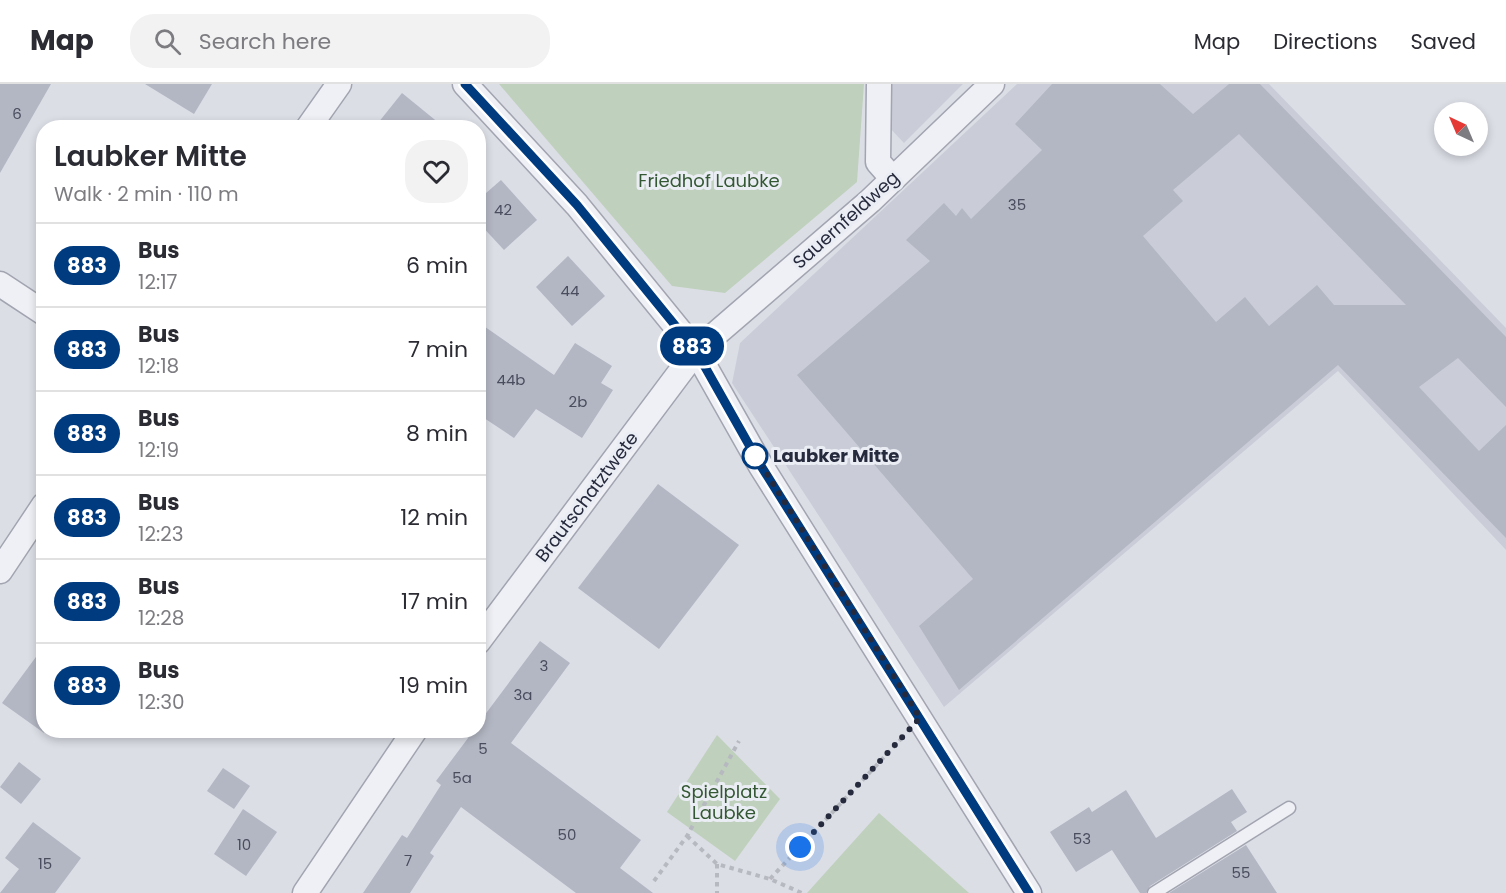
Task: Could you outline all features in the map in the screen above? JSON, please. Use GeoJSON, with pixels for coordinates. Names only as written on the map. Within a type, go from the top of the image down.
{"type":"FeatureCollection","features":[{"type":"Feature","properties":{"kind":"street"},"geometry":{"type":"LineString","coordinates":[[314,120],[339,84]]}},
{"type":"Feature","properties":{"kind":"street"},"geometry":{"type":"LineString","coordinates":[[465,84],[577,205],[696,351],[761,466],[1029,893]]}},
{"type":"Feature","properties":{"kind":"street"},"geometry":{"type":"LineString","coordinates":[[879,84],[878,162],[893,178]]}},
{"type":"Feature","properties":{"kind":"street","name":"Sauernfeldweg"},"geometry":{"type":"LineString","coordinates":[[696,351],[870,201],[992,84]]}},
{"type":"Feature","properties":{"kind":"street"},"geometry":{"type":"LineString","coordinates":[[0,284],[36,308]]}},
{"type":"Feature","properties":{"kind":"street","name":"Brautschatztwete"},"geometry":{"type":"LineString","coordinates":[[486,631],[696,351]]}},
{"type":"Feature","properties":{"kind":"street"},"geometry":{"type":"LineString","coordinates":[[0,571],[36,518]]}},
{"type":"Feature","properties":{"kind":"street"},"geometry":{"type":"LineString","coordinates":[[305,893],[410,738]]}},
{"type":"Feature","properties":{"kind":"lane"},"geometry":{"type":"LineString","coordinates":[[1154,893],[1289,808]]}},
{"type":"Feature","properties":{"kind":"path"},"geometry":{"type":"LineString","coordinates":[[770,879],[920,718]]}},
{"type":"Feature","properties":{"kind":"path"},"geometry":{"type":"LineString","coordinates":[[654,881],[687,836],[739,741]]}},
{"type":"Feature","properties":{"kind":"path"},"geometry":{"type":"LineString","coordinates":[[687,836],[717,864],[770,879],[802,893]]}},
{"type":"Feature","properties":{"kind":"path"},"geometry":{"type":"LineString","coordinates":[[717,864],[717,893]]}},
{"type":"Feature","properties":{"kind":"shaded area"},"geometry":{"type":"Polygon","coordinates":[[[887,84],[963,84],[904,143],[887,125],[887,84]]]}},
{"type":"Feature","properties":{"kind":"shaded area"},"geometry":{"type":"Polygon","coordinates":[[[1017,84],[1269,84],[1506,328],[1506,550],[1338,371],[944,707],[732,383],[740,343],[1017,84]]]}},
{"type":"Feature","properties":{"kind":"green space","name":"Friedhof Laubke"},"geometry":{"type":"Polygon","coordinates":[[[499,84],[864,84],[857,182],[725,293],[672,286],[499,84]]]}},
{"type":"Feature","properties":{"kind":"green space","name":"Spielplatz Laubke"},"geometry":{"type":"Polygon","coordinates":[[[717,735],[780,799],[735,861],[667,812],[717,735]]]}},
{"type":"Feature","properties":{"kind":"green space"},"geometry":{"type":"Polygon","coordinates":[[[879,813],[969,893],[807,893],[879,813]]]}},
{"type":"Feature","properties":{"kind":"building"},"geometry":{"type":"Polygon","coordinates":[[[0,84],[51,84],[0,173],[0,84]]]}},
{"type":"Feature","properties":{"kind":"building"},"geometry":{"type":"Polygon","coordinates":[[[145,84],[212,84],[194,114],[145,84]]]}},
{"type":"Feature","properties":{"kind":"building"},"geometry":{"type":"Polygon","coordinates":[[[1052,84],[1160,84],[1193,114],[1229,84],[1260,84],[1506,337],[1506,407],[1458,358],[1419,387],[1479,451],[1506,425],[1506,538],[1338,365],[959,690],[919,626],[973,579],[797,375],[930,261],[906,240],[944,203],[956,216],[962,208],[971,219],[1042,150],[1015,124],[1052,84]],[[1239,134],[1173,190],[1183,201],[1143,236],[1216,322],[1245,297],[1269,326],[1317,285],[1334,305],[1406,305],[1239,134]]]}},
{"type":"Feature","properties":{"kind":"building"},"geometry":{"type":"Polygon","coordinates":[[[402,93],[435,120],[380,120],[402,93]]]}},
{"type":"Feature","properties":{"kind":"building"},"geometry":{"type":"Polygon","coordinates":[[[501,180],[537,220],[504,250],[486,231],[486,193],[501,180]]]}},
{"type":"Feature","properties":{"kind":"building"},"geometry":{"type":"Polygon","coordinates":[[[568,256],[605,296],[572,326],[536,287],[568,256]]]}},
{"type":"Feature","properties":{"kind":"building"},"geometry":{"type":"Polygon","coordinates":[[[486,328],[554,375],[575,343],[612,366],[601,383],[613,390],[582,438],[536,409],[514,438],[486,419],[486,328]]]}},
{"type":"Feature","properties":{"kind":"building"},"geometry":{"type":"Polygon","coordinates":[[[658,484],[739,545],[659,649],[578,588],[658,484]]]}},
{"type":"Feature","properties":{"kind":"building"},"geometry":{"type":"Polygon","coordinates":[[[540,641],[570,663],[511,743],[641,840],[620,868],[653,893],[576,893],[461,807],[430,853],[434,856],[410,893],[363,893],[402,835],[407,838],[441,785],[436,781],[468,738],[486,738],[486,713],[540,641]]]}},
{"type":"Feature","properties":{"kind":"building"},"geometry":{"type":"Polygon","coordinates":[[[36,657],[36,727],[2,703],[36,657]]]}},
{"type":"Feature","properties":{"kind":"building"},"geometry":{"type":"Polygon","coordinates":[[[19,762],[41,779],[21,804],[0,787],[19,762]]]}},
{"type":"Feature","properties":{"kind":"building"},"geometry":{"type":"Polygon","coordinates":[[[223,768],[250,786],[234,809],[207,791],[223,768]]]}},
{"type":"Feature","properties":{"kind":"building"},"geometry":{"type":"Polygon","coordinates":[[[1232,789],[1247,812],[1231,822],[1237,831],[1150,886],[1146,893],[1140,893],[1112,850],[1076,872],[1050,832],[1089,807],[1092,812],[1126,790],[1156,838],[1232,789]]]}},
{"type":"Feature","properties":{"kind":"building"},"geometry":{"type":"Polygon","coordinates":[[[243,809],[277,832],[246,876],[214,854],[243,809]]]}},
{"type":"Feature","properties":{"kind":"building"},"geometry":{"type":"Polygon","coordinates":[[[33,822],[81,858],[55,893],[0,893],[19,869],[5,858],[33,822]]]}},
{"type":"Feature","properties":{"kind":"building"},"geometry":{"type":"Polygon","coordinates":[[[1246,845],[1277,893],[1169,893],[1246,845]]]}},
{"type":"Feature","properties":{"kind":"bus line","name":"883"},"geometry":{"type":"LineString","coordinates":[[465,84],[577,205],[696,351],[761,466],[1029,893]]}},
{"type":"Feature","properties":{"kind":"place","name":"Laubker Mitte"},"geometry":{"type":"Point","coordinates":[755,456]}},
{"type":"Feature","properties":{"kind":"route"},"geometry":{"type":"LineString","coordinates":[[755,456],[750,447],[920,718],[800,847]]}}]}
